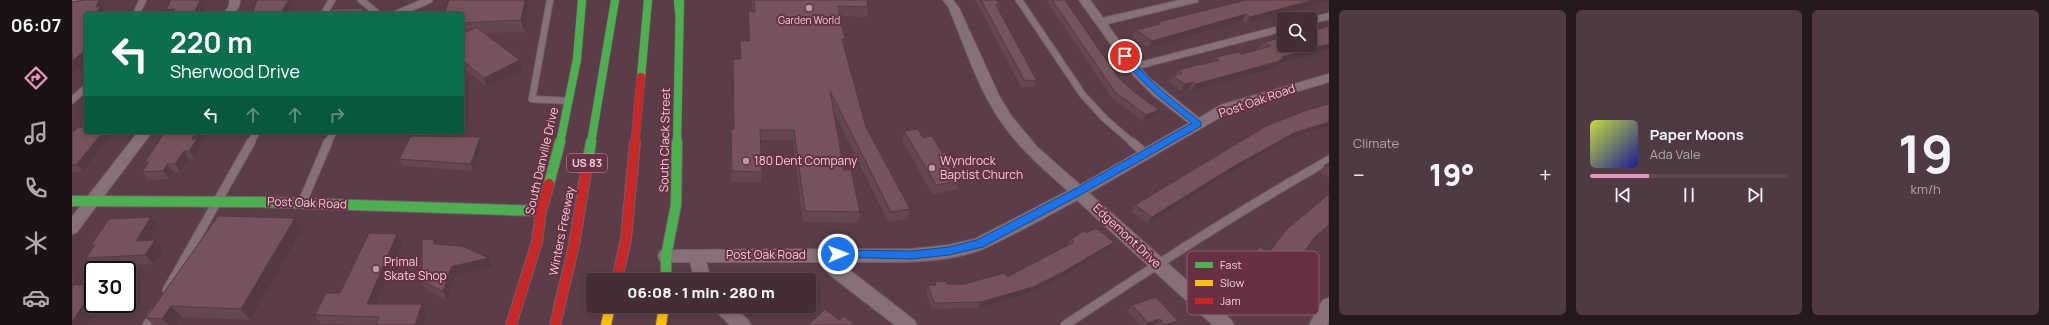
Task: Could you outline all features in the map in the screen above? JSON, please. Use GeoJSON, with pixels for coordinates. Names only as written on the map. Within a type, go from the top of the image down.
{"type":"FeatureCollection","features":[{"type":"Feature","properties":{"kind":"main road","name":"South Danville Drive"},"geometry":{"type":"LineString","coordinates":[[511,325],[537,242],[541,211],[558,152],[577,58],[582,0]]}},
{"type":"Feature","properties":{"kind":"main road","name":"Winters Freeway"},"geometry":{"type":"LineString","coordinates":[[555,325],[574,245],[615,0]]}},
{"type":"Feature","properties":{"kind":"main road"},"geometry":{"type":"LineString","coordinates":[[619,273],[626,239],[648,0]]}},
{"type":"Feature","properties":{"kind":"main road","name":"South Clack Street"},"geometry":{"type":"LineString","coordinates":[[666,273],[666,256],[676,205],[679,0]]}},
{"type":"Feature","properties":{"kind":"main road","name":"Post Oak Road"},"geometry":{"type":"LineString","coordinates":[[72,201],[302,203],[541,211]]}},
{"type":"Feature","properties":{"kind":"main road"},"geometry":{"type":"LineString","coordinates":[[606,325],[609,313]]}},
{"type":"Feature","properties":{"kind":"main road"},"geometry":{"type":"LineString","coordinates":[[661,325],[663,313]]}},
{"type":"Feature","properties":{"kind":"street"},"geometry":{"type":"LineString","coordinates":[[231,12],[235,0]]}},
{"type":"Feature","properties":{"kind":"street","name":"Edgemont Drive"},"geometry":{"type":"LineString","coordinates":[[948,0],[954,8],[993,96],[1007,120],[1032,150],[1187,291]]}},
{"type":"Feature","properties":{"kind":"street"},"geometry":{"type":"LineString","coordinates":[[1084,0],[1102,22],[1133,67],[1149,85],[1198,124]]}},
{"type":"Feature","properties":{"kind":"street"},"geometry":{"type":"LineString","coordinates":[[1102,22],[1193,0]]}},
{"type":"Feature","properties":{"kind":"street","name":"Post Oak Road"},"geometry":{"type":"LineString","coordinates":[[666,256],[912,255],[949,251],[980,244],[1079,192],[1226,108],[1329,78]]}},
{"type":"Feature","properties":{"kind":"street"},"geometry":{"type":"LineString","coordinates":[[72,228],[143,134]]}},
{"type":"Feature","properties":{"kind":"street"},"geometry":{"type":"LineString","coordinates":[[825,255],[836,270],[908,325]]}},
{"type":"Feature","properties":{"kind":"street"},"geometry":{"type":"LineString","coordinates":[[696,256],[701,273]]}},
{"type":"Feature","properties":{"kind":"street"},"geometry":{"type":"LineString","coordinates":[[1318,325],[1329,305]]}},
{"type":"Feature","properties":{"kind":"street"},"geometry":{"type":"LineString","coordinates":[[729,313],[742,325]]}},
{"type":"Feature","properties":{"kind":"street","name":"Edgemont Drive"},"geometry":{"type":"LineString","coordinates":[[1214,315],[1225,325]]}},
{"type":"Feature","properties":{"kind":"lane"},"geometry":{"type":"LineString","coordinates":[[137,12],[143,0]]}},
{"type":"Feature","properties":{"kind":"lane"},"geometry":{"type":"LineString","coordinates":[[325,12],[332,0]]}},
{"type":"Feature","properties":{"kind":"lane"},"geometry":{"type":"LineString","coordinates":[[361,0],[376,12]]}},
{"type":"Feature","properties":{"kind":"lane"},"geometry":{"type":"LineString","coordinates":[[401,12],[429,0]]}},
{"type":"Feature","properties":{"kind":"lane"},"geometry":{"type":"LineString","coordinates":[[550,0],[532,99],[569,101]]}},
{"type":"Feature","properties":{"kind":"lane"},"geometry":{"type":"LineString","coordinates":[[1019,0],[1035,20],[1058,60],[1083,95],[1108,123],[1146,154]]}},
{"type":"Feature","properties":{"kind":"lane"},"geometry":{"type":"LineString","coordinates":[[1317,19],[1329,16]]}},
{"type":"Feature","properties":{"kind":"lane"},"geometry":{"type":"LineString","coordinates":[[1133,67],[1277,30]]}},
{"type":"Feature","properties":{"kind":"lane"},"geometry":{"type":"LineString","coordinates":[[72,100],[84,90]]}},
{"type":"Feature","properties":{"kind":"lane"},"geometry":{"type":"LineString","coordinates":[[147,325],[256,134]]}},
{"type":"Feature","properties":{"kind":"lane"},"geometry":{"type":"LineString","coordinates":[[302,203],[332,134]]}},
{"type":"Feature","properties":{"kind":"lane"},"geometry":{"type":"LineString","coordinates":[[1065,325],[1157,264],[1270,193],[1329,160]]}},
{"type":"Feature","properties":{"kind":"building"},"geometry":{"type":"Polygon","coordinates":[[[99,0],[96,7],[100,6],[98,12],[84,12],[84,52],[72,61],[72,2],[99,0]]]}},
{"type":"Feature","properties":{"kind":"building"},"geometry":{"type":"Polygon","coordinates":[[[171,0],[200,0],[195,12],[173,12],[175,9],[166,10],[171,0]]]}},
{"type":"Feature","properties":{"kind":"building"},"geometry":{"type":"Polygon","coordinates":[[[257,0],[289,0],[281,12],[253,12],[257,0]]]}},
{"type":"Feature","properties":{"kind":"building"},"geometry":{"type":"Polygon","coordinates":[[[449,0],[525,0],[521,20],[464,23],[464,12],[445,12],[449,0]]]}},
{"type":"Feature","properties":{"kind":"building"},"geometry":{"type":"Polygon","coordinates":[[[754,0],[867,0],[868,7],[838,6],[845,39],[842,39],[866,127],[910,209],[891,212],[830,91],[844,170],[851,170],[860,212],[805,211],[794,130],[760,130],[762,172],[732,171],[731,129],[734,129],[733,59],[741,59],[740,41],[750,41],[748,11],[755,12],[754,0]]]}},
{"type":"Feature","properties":{"kind":"building"},"geometry":{"type":"Polygon","coordinates":[[[981,0],[996,0],[1000,4],[996,5],[1037,81],[1024,80],[981,0]]]}},
{"type":"Feature","properties":{"kind":"building"},"geometry":{"type":"Polygon","coordinates":[[[1052,0],[1065,0],[1118,77],[1134,92],[1159,110],[1146,115],[1115,92],[1052,0]]]}},
{"type":"Feature","properties":{"kind":"building"},"geometry":{"type":"Polygon","coordinates":[[[1246,0],[1314,0],[1250,17],[1246,14],[1152,41],[1136,30],[1160,24],[1158,22],[1246,0]]]}},
{"type":"Feature","properties":{"kind":"building"},"geometry":{"type":"Polygon","coordinates":[[[364,8],[362,12],[331,12],[332,9],[364,8]]]}},
{"type":"Feature","properties":{"kind":"building"},"geometry":{"type":"Polygon","coordinates":[[[1329,26],[1329,44],[1317,47],[1317,30],[1329,26]]]}},
{"type":"Feature","properties":{"kind":"building"},"geometry":{"type":"Polygon","coordinates":[[[476,27],[520,60],[484,78],[464,62],[464,33],[476,27]]]}},
{"type":"Feature","properties":{"kind":"building"},"geometry":{"type":"Polygon","coordinates":[[[1277,39],[1277,52],[1300,52],[1282,57],[1284,59],[1279,60],[1280,61],[1196,84],[1193,82],[1185,84],[1173,76],[1182,73],[1178,70],[1219,60],[1216,57],[1238,52],[1242,54],[1271,46],[1264,42],[1277,39]]]}},
{"type":"Feature","properties":{"kind":"building"},"geometry":{"type":"Polygon","coordinates":[[[1329,104],[1329,122],[1294,133],[1231,168],[1152,217],[1135,205],[1266,126],[1307,110],[1329,104]]]}},
{"type":"Feature","properties":{"kind":"building"},"geometry":{"type":"Polygon","coordinates":[[[84,125],[84,134],[101,134],[77,164],[72,165],[72,131],[75,131],[78,127],[82,127],[84,125]]]}},
{"type":"Feature","properties":{"kind":"building"},"geometry":{"type":"Polygon","coordinates":[[[918,129],[923,138],[932,136],[942,153],[946,152],[954,165],[949,166],[959,181],[936,185],[904,131],[918,129]]]}},
{"type":"Feature","properties":{"kind":"building"},"geometry":{"type":"Polygon","coordinates":[[[164,134],[195,134],[192,139],[197,139],[189,151],[184,151],[175,164],[167,164],[163,171],[142,172],[149,162],[145,162],[164,134]]]}},
{"type":"Feature","properties":{"kind":"building"},"geometry":{"type":"Polygon","coordinates":[[[411,136],[480,137],[471,164],[399,159],[411,136]]]}},
{"type":"Feature","properties":{"kind":"building"},"geometry":{"type":"Polygon","coordinates":[[[1329,194],[1329,225],[1315,237],[1304,251],[1270,251],[1287,229],[1329,194]]]}},
{"type":"Feature","properties":{"kind":"building"},"geometry":{"type":"Polygon","coordinates":[[[218,216],[295,218],[241,309],[171,306],[162,319],[146,318],[218,216]]]}},
{"type":"Feature","properties":{"kind":"building"},"geometry":{"type":"Polygon","coordinates":[[[151,217],[136,241],[155,240],[145,255],[86,258],[95,245],[91,245],[109,219],[151,217]]]}},
{"type":"Feature","properties":{"kind":"building"},"geometry":{"type":"Polygon","coordinates":[[[1096,228],[1114,242],[1063,272],[1033,287],[981,302],[934,303],[928,285],[936,285],[935,282],[946,281],[947,284],[964,284],[1004,273],[1007,277],[1074,242],[1071,239],[1084,231],[1086,233],[1096,228]]]}},
{"type":"Feature","properties":{"kind":"building"},"geometry":{"type":"Polygon","coordinates":[[[369,233],[397,234],[367,304],[422,304],[415,325],[376,325],[379,317],[315,315],[326,293],[340,293],[369,233]]]}},
{"type":"Feature","properties":{"kind":"building"},"geometry":{"type":"Polygon","coordinates":[[[422,239],[434,240],[434,244],[462,246],[489,258],[451,268],[443,291],[421,281],[426,271],[422,269],[422,239]]]}},
{"type":"Feature","properties":{"kind":"building"},"geometry":{"type":"Polygon","coordinates":[[[1260,247],[1267,251],[1257,251],[1260,247]]]}},
{"type":"Feature","properties":{"kind":"building"},"geometry":{"type":"Polygon","coordinates":[[[84,284],[84,304],[72,322],[72,285],[84,284]]]}},
{"type":"Feature","properties":{"kind":"building"},"geometry":{"type":"Polygon","coordinates":[[[1156,297],[1178,321],[1165,325],[1160,319],[1148,323],[1132,305],[1156,297]]]}},
{"type":"Feature","properties":{"kind":"building"},"geometry":{"type":"Polygon","coordinates":[[[825,309],[839,320],[844,316],[855,325],[808,325],[825,309]]]}},
{"type":"Feature","properties":{"kind":"traffic: fast"},"geometry":{"type":"LineString","coordinates":[[549,184],[558,152],[577,59],[582,0]]}},
{"type":"Feature","properties":{"kind":"traffic: fast"},"geometry":{"type":"LineString","coordinates":[[587,166],[615,0]]}},
{"type":"Feature","properties":{"kind":"traffic: fast"},"geometry":{"type":"LineString","coordinates":[[641,77],[648,0]]}},
{"type":"Feature","properties":{"kind":"traffic: fast"},"geometry":{"type":"LineString","coordinates":[[678,0],[679,12]]}},
{"type":"Feature","properties":{"kind":"traffic: fast"},"geometry":{"type":"LineString","coordinates":[[666,273],[666,256],[676,205],[680,0]]}},
{"type":"Feature","properties":{"kind":"traffic: fast"},"geometry":{"type":"LineString","coordinates":[[72,201],[260,202],[541,211]]}},
{"type":"Feature","properties":{"kind":"traffic: slow"},"geometry":{"type":"LineString","coordinates":[[606,325],[609,313]]}},
{"type":"Feature","properties":{"kind":"traffic: slow"},"geometry":{"type":"LineString","coordinates":[[661,325],[663,313]]}},
{"type":"Feature","properties":{"kind":"traffic: jam"},"geometry":{"type":"LineString","coordinates":[[619,273],[626,239],[641,77]]}},
{"type":"Feature","properties":{"kind":"traffic: jam"},"geometry":{"type":"LineString","coordinates":[[555,325],[574,245],[587,166]]}},
{"type":"Feature","properties":{"kind":"traffic: jam"},"geometry":{"type":"LineString","coordinates":[[511,325],[537,242],[541,211],[549,184]]}},
{"type":"Feature","properties":{"kind":"place","name":"Garden World"},"geometry":{"type":"Point","coordinates":[809,8]}},
{"type":"Feature","properties":{"kind":"place","name":"180 Dent Company"},"geometry":{"type":"Point","coordinates":[746,161]}},
{"type":"Feature","properties":{"kind":"place","name":"Wyndrock Baptist Church"},"geometry":{"type":"Point","coordinates":[932,168]}},
{"type":"Feature","properties":{"kind":"place","name":"Primal Skate Shop"},"geometry":{"type":"Point","coordinates":[376,269]}},
{"type":"Feature","properties":{"kind":"route"},"geometry":{"type":"LineString","coordinates":[[838,254],[912,255],[949,251],[980,244],[1079,192],[1198,124],[1149,85],[1125,56]]}}]}
